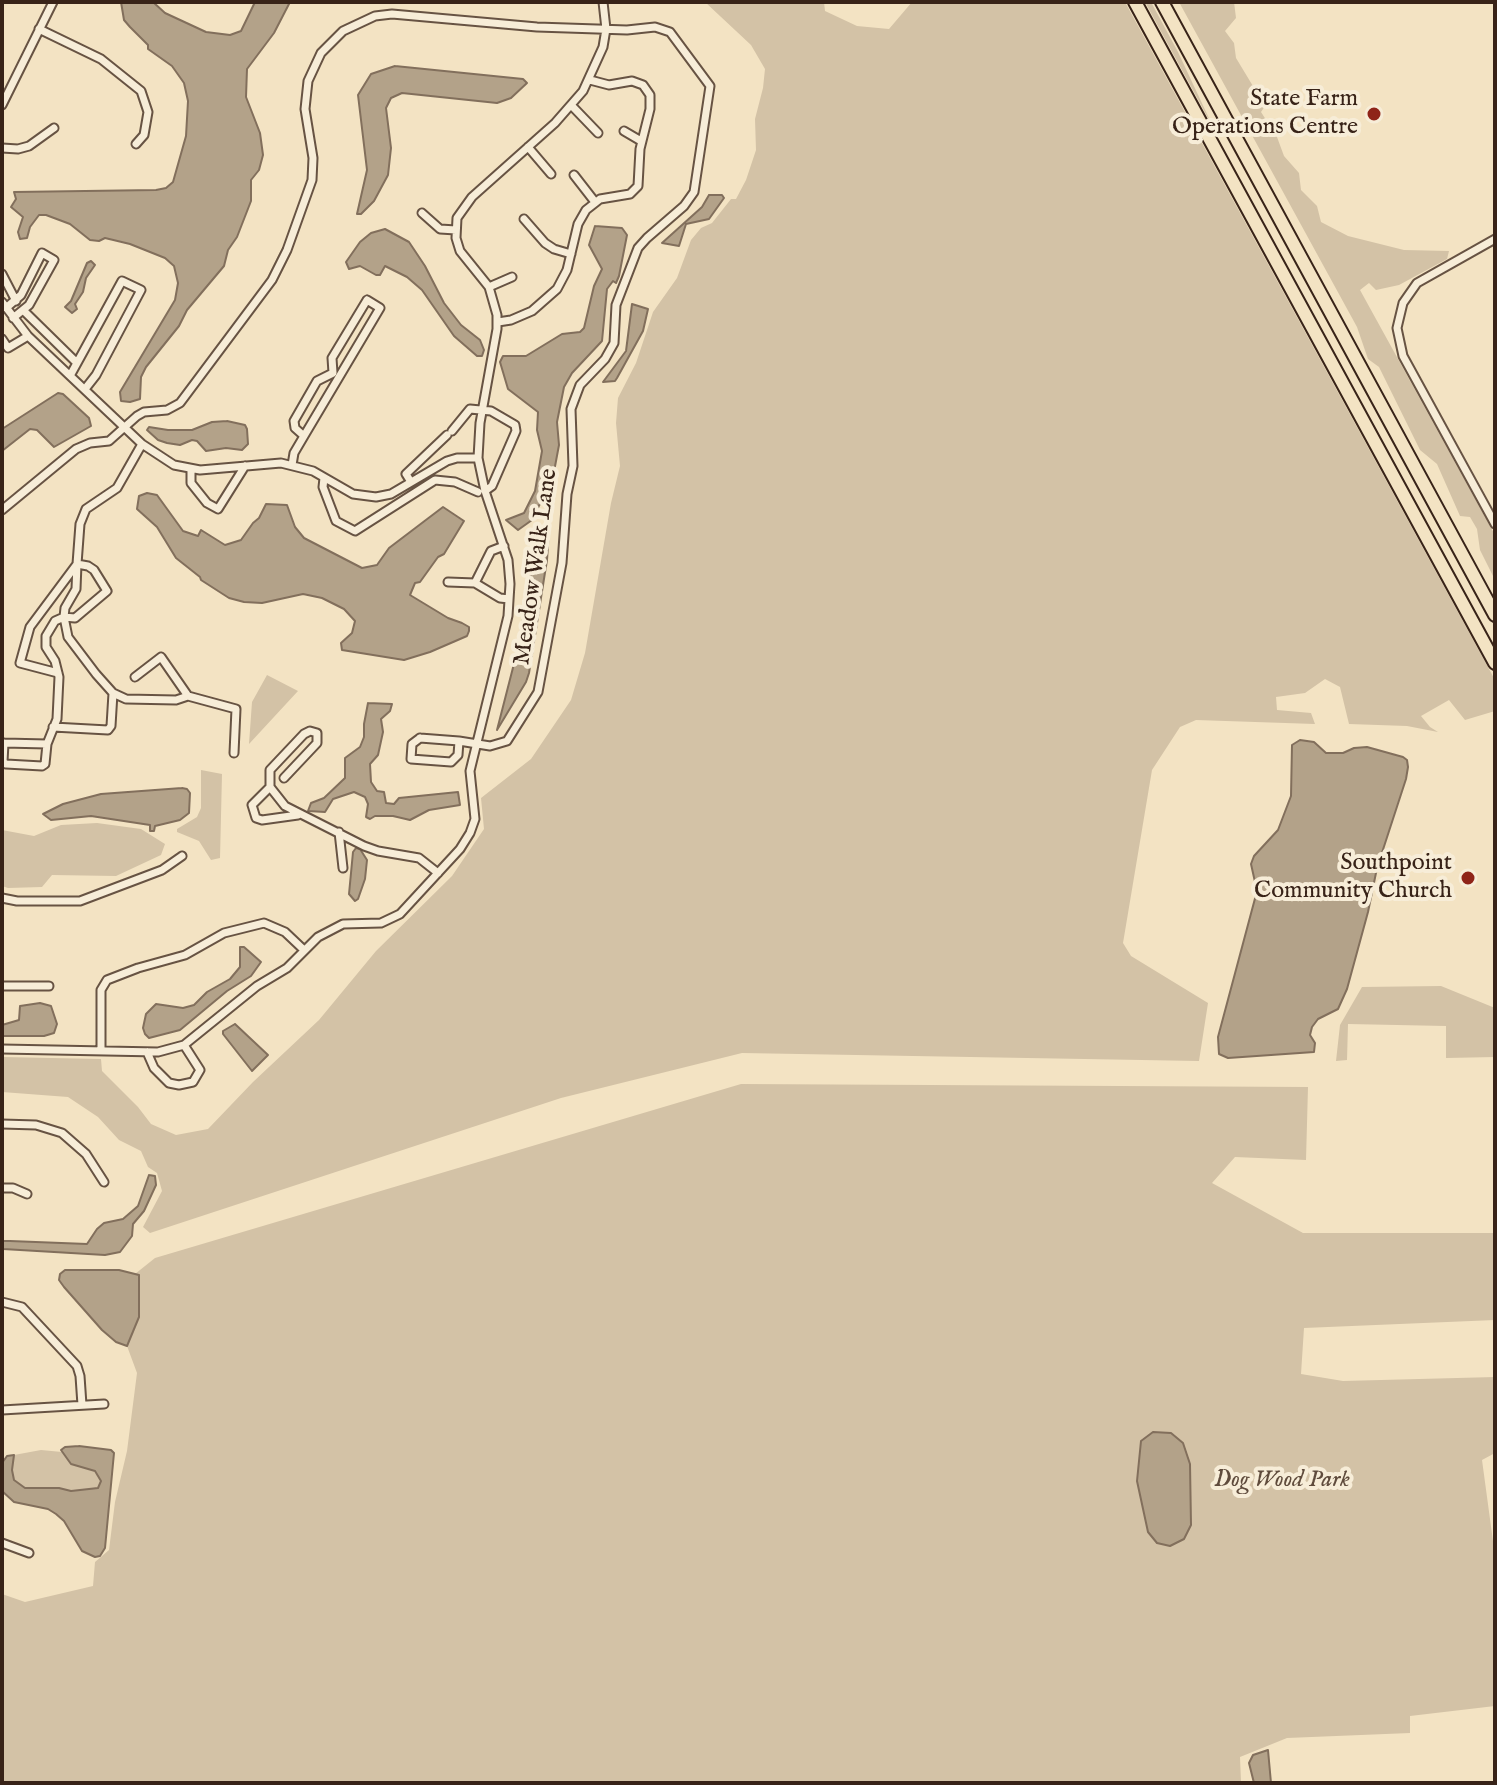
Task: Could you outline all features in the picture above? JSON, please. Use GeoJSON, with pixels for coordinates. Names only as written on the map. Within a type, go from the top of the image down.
{"type":"FeatureCollection","features":[{"type":"Feature","properties":{"kind":"highway"},"geometry":{"type":"LineString","coordinates":[[1135,2],[1495,663]]}},
{"type":"Feature","properties":{"kind":"highway"},"geometry":{"type":"LineString","coordinates":[[1162,2],[1495,615]]}},
{"type":"Feature","properties":{"kind":"street"},"geometry":{"type":"LineString","coordinates":[[2,105],[53,2]]}},
{"type":"Feature","properties":{"kind":"street"},"geometry":{"type":"LineString","coordinates":[[2,1049],[147,1052],[166,1051],[184,1045],[257,986],[287,968],[318,937],[333,927],[381,923],[396,917],[460,849],[473,827],[475,819],[469,777],[508,616],[509,572],[504,546],[482,491],[478,458],[498,322],[489,287],[460,251],[457,218],[465,205],[572,106],[590,80],[603,47],[606,29],[603,2]]}},
{"type":"Feature","properties":{"kind":"street","name":"Meadow Walk Lane"},"geometry":{"type":"LineString","coordinates":[[2,510],[76,449],[90,443],[109,441],[144,412],[167,410],[180,403],[278,269],[312,180],[313,158],[305,109],[308,81],[330,41],[357,22],[392,14],[523,26],[655,27],[670,32],[708,80],[710,94],[696,185],[690,199],[638,248],[616,305],[614,343],[605,359],[580,385],[571,409],[573,466],[567,494],[562,563],[538,692],[507,741],[495,746],[476,743]]}},
{"type":"Feature","properties":{"kind":"street"},"geometry":{"type":"LineString","coordinates":[[39,29],[101,59],[141,91],[148,112],[144,135],[136,144]]}},
{"type":"Feature","properties":{"kind":"street"},"geometry":{"type":"LineString","coordinates":[[498,322],[522,316],[548,299],[565,277],[578,224],[586,210],[605,198],[625,196],[635,191],[639,180],[641,141],[650,109],[647,89],[632,81],[609,85],[590,80]]}},
{"type":"Feature","properties":{"kind":"street"},"geometry":{"type":"LineString","coordinates":[[572,106],[598,133]]}},
{"type":"Feature","properties":{"kind":"street"},"geometry":{"type":"LineString","coordinates":[[2,148],[29,146],[54,128]]}},
{"type":"Feature","properties":{"kind":"street"},"geometry":{"type":"LineString","coordinates":[[624,131],[641,141]]}},
{"type":"Feature","properties":{"kind":"street"},"geometry":{"type":"LineString","coordinates":[[528,147],[551,174]]}},
{"type":"Feature","properties":{"kind":"street"},"geometry":{"type":"LineString","coordinates":[[574,175],[595,202]]}},
{"type":"Feature","properties":{"kind":"street"},"geometry":{"type":"LineString","coordinates":[[422,213],[440,229],[456,230]]}},
{"type":"Feature","properties":{"kind":"street"},"geometry":{"type":"LineString","coordinates":[[524,219],[545,243],[571,254]]}},
{"type":"Feature","properties":{"kind":"street"},"geometry":{"type":"LineString","coordinates":[[1495,239],[1417,283],[1403,303],[1397,328],[1403,356],[1495,524]]}},
{"type":"Feature","properties":{"kind":"street"},"geometry":{"type":"LineString","coordinates":[[13,318],[24,311],[54,260],[42,253],[16,301],[4,305],[13,318],[28,336],[142,444],[164,460],[191,469],[275,463],[292,465],[353,494],[368,497],[391,494],[447,461],[478,458]]}},
{"type":"Feature","properties":{"kind":"street"},"geometry":{"type":"LineString","coordinates":[[2,274],[16,301]]}},
{"type":"Feature","properties":{"kind":"street"},"geometry":{"type":"LineString","coordinates":[[489,287],[512,277]]}},
{"type":"Feature","properties":{"kind":"street"},"geometry":{"type":"LineString","coordinates":[[71,374],[122,281],[141,290],[96,375],[85,389]]}},
{"type":"Feature","properties":{"kind":"street"},"geometry":{"type":"LineString","coordinates":[[292,465],[294,453],[380,308],[367,300],[332,358],[333,373],[317,381],[294,421],[297,432],[304,436]]}},
{"type":"Feature","properties":{"kind":"street"},"geometry":{"type":"LineString","coordinates":[[24,311],[77,363]]}},
{"type":"Feature","properties":{"kind":"street"},"geometry":{"type":"LineString","coordinates":[[2,339],[8,348],[28,336]]}},
{"type":"Feature","properties":{"kind":"street"},"geometry":{"type":"LineString","coordinates":[[324,478],[323,487],[336,521],[355,531],[417,491],[429,483],[444,480],[482,491],[492,486],[516,431],[515,425],[491,411],[470,409],[450,433],[406,474],[417,491]]}},
{"type":"Feature","properties":{"kind":"street"},"geometry":{"type":"LineString","coordinates":[[142,444],[117,488],[86,509],[80,524],[76,589],[65,608],[65,630],[71,643],[113,693],[134,700],[176,700],[188,696],[236,709],[234,753]]}},
{"type":"Feature","properties":{"kind":"street"},"geometry":{"type":"LineString","coordinates":[[191,469],[191,483],[207,503],[218,509],[245,466]]}},
{"type":"Feature","properties":{"kind":"street"},"geometry":{"type":"LineString","coordinates":[[475,583],[491,551],[504,546]]}},
{"type":"Feature","properties":{"kind":"street"},"geometry":{"type":"LineString","coordinates":[[47,744],[4,743],[3,762],[45,764],[47,744],[57,719],[58,673],[46,647],[46,636],[55,621],[64,617],[75,618],[107,591],[94,570],[77,564]]}},
{"type":"Feature","properties":{"kind":"street"},"geometry":{"type":"LineString","coordinates":[[58,673],[20,663],[30,627],[77,564]]}},
{"type":"Feature","properties":{"kind":"street"},"geometry":{"type":"LineString","coordinates":[[448,582],[475,583],[500,598],[509,599]]}},
{"type":"Feature","properties":{"kind":"street"},"geometry":{"type":"LineString","coordinates":[[135,677],[161,657],[188,696]]}},
{"type":"Feature","properties":{"kind":"street"},"geometry":{"type":"LineString","coordinates":[[53,727],[108,730],[111,726],[113,693]]}},
{"type":"Feature","properties":{"kind":"street"},"geometry":{"type":"LineString","coordinates":[[284,778],[317,743],[317,733],[310,731],[304,734],[270,770],[270,787],[285,806],[378,851],[419,858],[438,873]]}},
{"type":"Feature","properties":{"kind":"street"},"geometry":{"type":"LineString","coordinates":[[459,741],[458,755],[451,762],[411,759],[415,740],[459,741],[476,743]]}},
{"type":"Feature","properties":{"kind":"street"},"geometry":{"type":"LineString","coordinates":[[270,787],[252,805],[256,818],[262,820],[299,815]]}},
{"type":"Feature","properties":{"kind":"street"},"geometry":{"type":"LineString","coordinates":[[339,832],[343,868]]}},
{"type":"Feature","properties":{"kind":"street"},"geometry":{"type":"LineString","coordinates":[[2,898],[17,901],[80,901],[162,870],[182,856]]}},
{"type":"Feature","properties":{"kind":"street"},"geometry":{"type":"LineString","coordinates":[[101,1051],[101,990],[107,980],[185,955],[224,933],[264,923],[285,932],[304,950]]}},
{"type":"Feature","properties":{"kind":"street"},"geometry":{"type":"LineString","coordinates":[[2,986],[49,986]]}},
{"type":"Feature","properties":{"kind":"street"},"geometry":{"type":"LineString","coordinates":[[147,1052],[154,1068],[169,1083],[179,1085],[193,1082],[200,1070],[184,1045]]}},
{"type":"Feature","properties":{"kind":"street"},"geometry":{"type":"LineString","coordinates":[[2,1124],[36,1125],[62,1133],[86,1154],[104,1182]]}},
{"type":"Feature","properties":{"kind":"street"},"geometry":{"type":"LineString","coordinates":[[2,1188],[13,1188],[27,1194]]}},
{"type":"Feature","properties":{"kind":"street"},"geometry":{"type":"LineString","coordinates":[[2,1302],[22,1307],[77,1366],[82,1405]]}},
{"type":"Feature","properties":{"kind":"street"},"geometry":{"type":"LineString","coordinates":[[2,1410],[104,1404]]}},
{"type":"Feature","properties":{"kind":"street"},"geometry":{"type":"LineString","coordinates":[[2,1543],[29,1553]]}},
{"type":"Feature","properties":{"kind":"green space"},"geometry":{"type":"Polygon","coordinates":[[[705,2],[824,2],[825,11],[857,26],[889,29],[912,2],[1125,2],[1495,680],[1495,711],[1465,720],[1449,700],[1421,716],[1438,732],[1407,726],[1349,724],[1340,687],[1325,679],[1305,693],[1276,697],[1277,710],[1311,713],[1315,724],[1196,720],[1180,727],[1152,770],[1123,943],[1131,956],[1208,1003],[1199,1061],[742,1053],[561,1098],[150,1233],[143,1227],[162,1191],[157,1173],[148,1167],[141,1151],[119,1140],[98,1117],[68,1097],[2,1092],[2,1057],[101,1059],[102,1071],[151,1124],[176,1135],[208,1129],[319,1020],[376,951],[452,876],[484,829],[481,798],[531,759],[571,700],[585,653],[620,466],[616,423],[618,398],[636,363],[653,312],[677,278],[691,240],[701,228],[712,223],[731,199],[736,199],[756,150],[755,119],[765,69],[751,45],[705,2]]]}},
{"type":"Feature","properties":{"kind":"green space"},"geometry":{"type":"Polygon","coordinates":[[[1145,2],[1151,2],[1214,129],[1145,2]]]}},
{"type":"Feature","properties":{"kind":"green space"},"geometry":{"type":"Polygon","coordinates":[[[1179,2],[1234,2],[1236,18],[1225,31],[1234,43],[1236,58],[1265,106],[1261,112],[1277,137],[1284,156],[1299,173],[1301,190],[1317,206],[1321,222],[1348,236],[1404,250],[1449,251],[1447,259],[1399,285],[1376,290],[1369,283],[1360,290],[1495,535],[1495,580],[1480,550],[1477,529],[1470,517],[1460,516],[1437,464],[1420,450],[1379,367],[1368,359],[1357,327],[1179,2]]]}},
{"type":"Feature","properties":{"kind":"green space"},"geometry":{"type":"Polygon","coordinates":[[[267,675],[298,691],[249,744],[252,702],[267,675]]]}},
{"type":"Feature","properties":{"kind":"green space"},"geometry":{"type":"Polygon","coordinates":[[[201,770],[222,774],[220,858],[211,860],[199,841],[177,832],[197,817],[201,808],[201,770]]]}},
{"type":"Feature","properties":{"kind":"green space"},"geometry":{"type":"Polygon","coordinates":[[[97,823],[141,829],[165,844],[161,855],[116,876],[52,875],[42,887],[2,886],[2,830],[34,836],[61,825],[97,823]]]}},
{"type":"Feature","properties":{"kind":"green space"},"geometry":{"type":"Polygon","coordinates":[[[1441,986],[1495,1008],[1495,1057],[1446,1058],[1446,1026],[1348,1024],[1347,1060],[1336,1061],[1340,1025],[1362,987],[1441,986]]]}},
{"type":"Feature","properties":{"kind":"green space","name":"Dog Wood Park"},"geometry":{"type":"Polygon","coordinates":[[[741,1084],[1308,1087],[1306,1160],[1235,1157],[1212,1183],[1303,1233],[1495,1233],[1495,1320],[1304,1328],[1301,1374],[1343,1381],[1495,1377],[1495,1453],[1482,1460],[1495,1556],[1495,1706],[1410,1716],[1410,1733],[1287,1738],[1240,1757],[1241,1783],[2,1783],[2,1594],[25,1602],[93,1586],[95,1562],[109,1550],[137,1373],[127,1346],[139,1317],[139,1276],[135,1274],[155,1258],[741,1084]]]}},
{"type":"Feature","properties":{"kind":"green space"},"geometry":{"type":"Polygon","coordinates":[[[41,1450],[62,1452],[71,1464],[94,1471],[101,1481],[98,1488],[71,1491],[25,1488],[14,1480],[14,1455],[41,1450]]]}},
{"type":"Feature","properties":{"kind":"shaded area"},"geometry":{"type":"Polygon","coordinates":[[[121,2],[153,2],[165,13],[206,32],[230,35],[241,31],[255,2],[290,2],[274,33],[247,69],[246,97],[260,133],[263,155],[259,170],[251,180],[251,201],[237,237],[228,250],[224,266],[146,367],[141,377],[140,399],[130,402],[121,401],[120,392],[175,300],[178,283],[174,266],[165,258],[130,244],[105,238],[90,240],[70,224],[46,215],[39,215],[30,227],[27,238],[20,239],[18,232],[23,217],[11,207],[16,199],[14,192],[156,190],[166,188],[173,182],[186,136],[188,101],[184,83],[172,66],[148,49],[148,45],[124,20],[121,2]]]}},
{"type":"Feature","properties":{"kind":"shaded area"},"geometry":{"type":"Polygon","coordinates":[[[395,66],[523,79],[527,83],[511,98],[497,103],[402,93],[391,98],[386,108],[391,148],[388,175],[374,201],[361,214],[357,214],[367,170],[358,95],[371,74],[395,66]]]}},
{"type":"Feature","properties":{"kind":"shaded area"},"geometry":{"type":"Polygon","coordinates":[[[709,195],[722,195],[724,198],[709,219],[686,224],[679,246],[662,243],[702,207],[709,195]]]}},
{"type":"Feature","properties":{"kind":"shaded area"},"geometry":{"type":"Polygon","coordinates":[[[595,226],[622,228],[627,235],[619,276],[616,283],[613,281],[607,289],[602,341],[572,373],[564,387],[557,422],[559,445],[553,477],[532,520],[518,530],[506,520],[524,513],[535,491],[542,451],[537,430],[538,412],[508,389],[500,362],[503,356],[526,356],[562,334],[580,332],[584,328],[594,286],[602,269],[589,245],[595,226]]]}},
{"type":"Feature","properties":{"kind":"shaded area"},"geometry":{"type":"Polygon","coordinates":[[[385,229],[409,242],[444,303],[461,325],[480,340],[484,350],[482,356],[477,356],[454,336],[422,290],[407,277],[385,266],[380,275],[360,266],[349,269],[346,262],[360,242],[371,233],[385,229]]]}},
{"type":"Feature","properties":{"kind":"shaded area"},"geometry":{"type":"Polygon","coordinates":[[[91,261],[95,265],[75,304],[77,309],[72,313],[65,307],[71,301],[87,263],[91,261]]]}},
{"type":"Feature","properties":{"kind":"shaded area"},"geometry":{"type":"Polygon","coordinates":[[[632,304],[648,309],[643,331],[615,381],[603,382],[626,351],[632,304]]]}},
{"type":"Feature","properties":{"kind":"shaded area"},"geometry":{"type":"Polygon","coordinates":[[[58,393],[89,418],[91,426],[54,447],[37,430],[30,429],[2,451],[2,429],[58,393]]]}},
{"type":"Feature","properties":{"kind":"shaded area"},"geometry":{"type":"Polygon","coordinates":[[[212,422],[245,425],[248,444],[242,450],[226,448],[206,451],[192,440],[180,445],[167,443],[147,430],[149,427],[192,430],[212,422]]]}},
{"type":"Feature","properties":{"kind":"shaded area"},"geometry":{"type":"Polygon","coordinates":[[[147,493],[157,495],[183,531],[198,536],[201,530],[225,545],[241,540],[266,504],[287,505],[295,527],[304,538],[362,568],[377,565],[389,548],[443,507],[464,521],[444,554],[438,557],[420,582],[415,583],[410,595],[469,627],[467,636],[404,660],[342,650],[341,643],[352,633],[355,621],[344,609],[322,598],[303,594],[262,603],[244,602],[229,598],[201,580],[176,558],[157,527],[137,509],[139,496],[147,493]]]}},
{"type":"Feature","properties":{"kind":"shaded area"},"geometry":{"type":"Polygon","coordinates":[[[550,516],[547,560],[529,673],[497,730],[517,652],[537,539],[550,516]]]}},
{"type":"Feature","properties":{"kind":"shaded area"},"geometry":{"type":"Polygon","coordinates":[[[368,703],[392,704],[390,711],[381,719],[383,732],[378,755],[370,764],[371,782],[377,791],[384,792],[386,803],[394,804],[399,798],[458,792],[460,805],[429,810],[410,820],[393,816],[370,819],[366,817],[368,804],[365,797],[354,792],[333,799],[325,812],[308,811],[311,803],[324,798],[345,778],[345,758],[360,747],[364,737],[368,703]]]}},
{"type":"Feature","properties":{"kind":"shaded area"},"geometry":{"type":"Polygon","coordinates":[[[1300,740],[1314,742],[1326,753],[1343,753],[1367,747],[1403,757],[1408,767],[1406,779],[1377,868],[1347,989],[1338,1009],[1318,1019],[1312,1027],[1310,1035],[1315,1043],[1314,1052],[1228,1058],[1219,1054],[1218,1037],[1257,891],[1251,864],[1254,856],[1278,830],[1291,796],[1292,745],[1300,740]]]}},
{"type":"Feature","properties":{"kind":"shaded area"},"geometry":{"type":"Polygon","coordinates":[[[182,788],[190,793],[189,813],[180,820],[155,826],[154,831],[150,831],[150,825],[91,816],[51,820],[43,814],[63,804],[101,794],[182,788]]]}},
{"type":"Feature","properties":{"kind":"shaded area"},"geometry":{"type":"Polygon","coordinates":[[[356,848],[367,860],[365,879],[355,901],[349,894],[356,848]]]}},
{"type":"Feature","properties":{"kind":"shaded area"},"geometry":{"type":"Polygon","coordinates":[[[240,947],[261,962],[251,976],[227,991],[180,1030],[149,1038],[145,1034],[146,1014],[156,1004],[183,1008],[194,1005],[207,992],[230,979],[240,967],[240,947]]]}},
{"type":"Feature","properties":{"kind":"shaded area"},"geometry":{"type":"Polygon","coordinates":[[[40,1003],[51,1006],[57,1024],[54,1033],[44,1036],[2,1036],[2,1025],[19,1020],[20,1006],[40,1003]]]}},
{"type":"Feature","properties":{"kind":"shaded area"},"geometry":{"type":"Polygon","coordinates":[[[235,1024],[268,1055],[252,1071],[223,1034],[235,1024]]]}},
{"type":"Feature","properties":{"kind":"shaded area"},"geometry":{"type":"Polygon","coordinates":[[[149,1175],[155,1176],[156,1185],[144,1211],[133,1224],[132,1236],[120,1252],[105,1255],[3,1249],[3,1241],[87,1244],[104,1223],[123,1219],[138,1206],[149,1175]]]}},
{"type":"Feature","properties":{"kind":"shaded area"},"geometry":{"type":"Polygon","coordinates":[[[65,1270],[119,1270],[139,1275],[139,1317],[127,1346],[116,1342],[102,1330],[64,1287],[59,1280],[65,1270]]]}},
{"type":"Feature","properties":{"kind":"shaded area"},"geometry":{"type":"Polygon","coordinates":[[[1153,1432],[1171,1433],[1183,1443],[1190,1464],[1191,1525],[1184,1539],[1170,1546],[1157,1543],[1148,1532],[1137,1481],[1141,1441],[1153,1432]]]}},
{"type":"Feature","properties":{"kind":"shaded area"},"geometry":{"type":"Polygon","coordinates":[[[79,1446],[114,1453],[105,1548],[100,1556],[95,1557],[82,1551],[64,1521],[56,1514],[48,1509],[14,1502],[2,1491],[2,1463],[7,1456],[14,1455],[14,1480],[25,1488],[71,1491],[98,1488],[101,1481],[95,1471],[71,1464],[61,1450],[79,1446]]]}},
{"type":"Feature","properties":{"kind":"shaded area"},"geometry":{"type":"Polygon","coordinates":[[[1268,1750],[1271,1783],[1254,1783],[1249,1763],[1253,1755],[1268,1750]]]}},
{"type":"Feature","properties":{"kind":"place","name":"State Farm Operations Centre"},"geometry":{"type":"Point","coordinates":[1374,114]}},
{"type":"Feature","properties":{"kind":"place","name":"Southpoint Community Church"},"geometry":{"type":"Point","coordinates":[1468,878]}}]}
